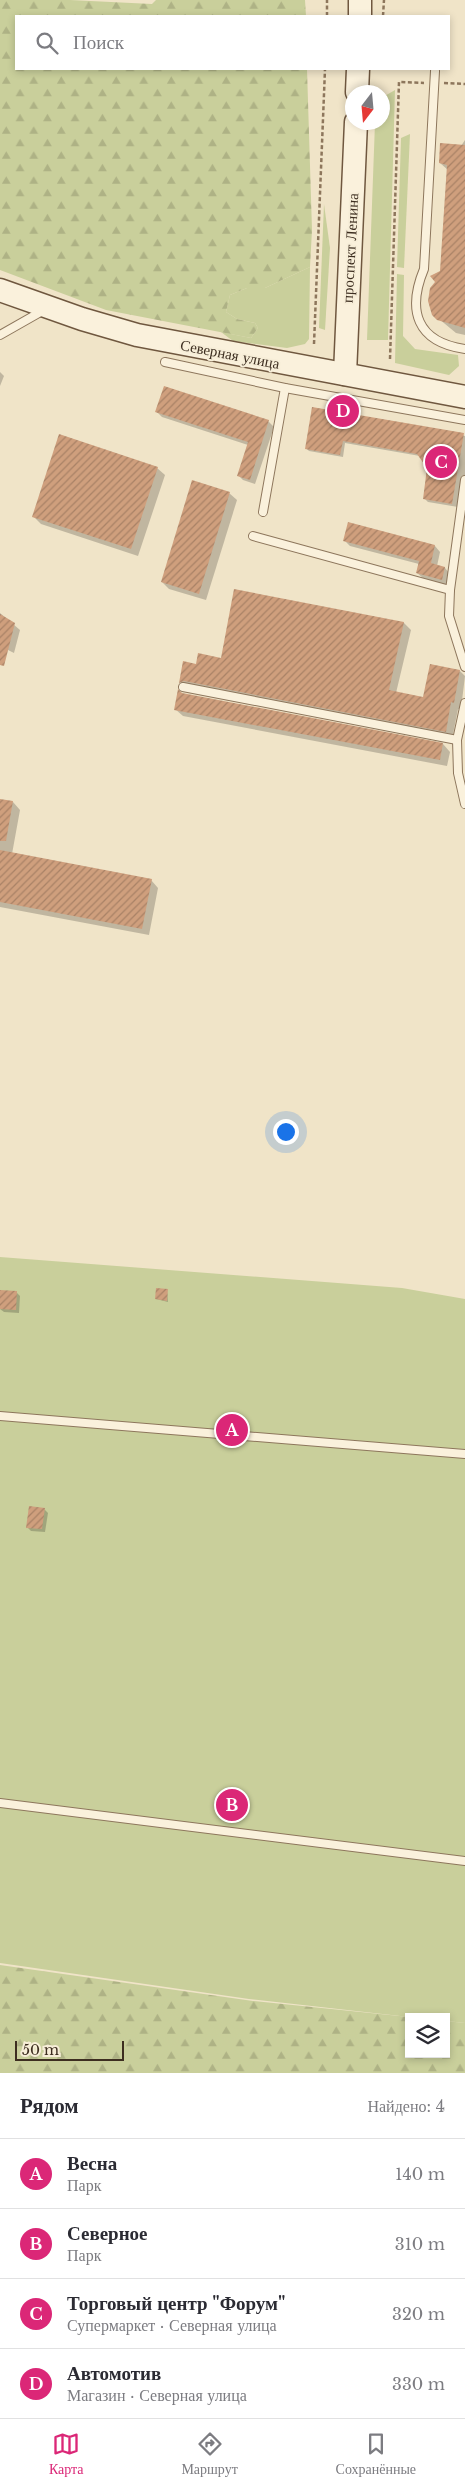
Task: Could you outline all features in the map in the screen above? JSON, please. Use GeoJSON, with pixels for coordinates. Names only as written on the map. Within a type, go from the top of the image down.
{"type":"FeatureCollection","features":[{"type":"Feature","properties":{"kind":"main road"},"geometry":{"type":"LineString","coordinates":[[360,0],[360,15]]}},
{"type":"Feature","properties":{"kind":"main road"},"geometry":{"type":"LineString","coordinates":[[357,85],[358,70]]}},
{"type":"Feature","properties":{"kind":"main road","name":"проспект Ленина"},"geometry":{"type":"LineString","coordinates":[[344,374],[356,130]]}},
{"type":"Feature","properties":{"kind":"main road","name":"Северная улица"},"geometry":{"type":"LineString","coordinates":[[0,290],[137,335],[465,397]]}},
{"type":"Feature","properties":{"kind":"lane"},"geometry":{"type":"LineString","coordinates":[[435,71],[424,269],[415,292],[415,305],[418,319],[425,331],[438,340],[465,350]]}},
{"type":"Feature","properties":{"kind":"lane"},"geometry":{"type":"LineString","coordinates":[[0,335],[50,308]]}},
{"type":"Feature","properties":{"kind":"lane"},"geometry":{"type":"LineString","coordinates":[[165,362],[285,388],[465,420]]}},
{"type":"Feature","properties":{"kind":"lane"},"geometry":{"type":"LineString","coordinates":[[263,512],[285,388]]}},
{"type":"Feature","properties":{"kind":"lane"},"geometry":{"type":"LineString","coordinates":[[465,480],[450,590],[449,616],[465,667]]}},
{"type":"Feature","properties":{"kind":"lane"},"geometry":{"type":"LineString","coordinates":[[253,536],[450,590]]}},
{"type":"Feature","properties":{"kind":"lane"},"geometry":{"type":"LineString","coordinates":[[183,687],[457,740]]}},
{"type":"Feature","properties":{"kind":"lane"},"geometry":{"type":"LineString","coordinates":[[465,703],[463,724],[457,740],[458,774],[465,804]]}},
{"type":"Feature","properties":{"kind":"lane"},"geometry":{"type":"LineString","coordinates":[[0,1416],[465,1454]]}},
{"type":"Feature","properties":{"kind":"lane"},"geometry":{"type":"LineString","coordinates":[[0,1803],[465,1861]]}},
{"type":"Feature","properties":{"kind":"path"},"geometry":{"type":"LineString","coordinates":[[327,0],[327,15]]}},
{"type":"Feature","properties":{"kind":"path"},"geometry":{"type":"LineString","coordinates":[[383,15],[384,0]]}},
{"type":"Feature","properties":{"kind":"path"},"geometry":{"type":"LineString","coordinates":[[314,344],[325,70]]}},
{"type":"Feature","properties":{"kind":"path"},"geometry":{"type":"LineString","coordinates":[[390,359],[399,82]]}},
{"type":"Feature","properties":{"kind":"green space"},"geometry":{"type":"Polygon","coordinates":[[[0,0],[70,0],[152,4],[156,0],[305,0],[306,15],[15,15],[15,70],[307,70],[312,230],[310,267],[265,288],[247,288],[230,295],[226,312],[237,319],[255,323],[258,328],[251,338],[106,310],[0,270],[0,0]]]}},
{"type":"Feature","properties":{"kind":"green space"},"geometry":{"type":"Polygon","coordinates":[[[395,90],[388,340],[367,340],[375,130],[390,130],[390,93],[395,90]]]}},
{"type":"Feature","properties":{"kind":"green space"},"geometry":{"type":"Polygon","coordinates":[[[410,134],[404,268],[397,267],[401,138],[410,134]]]}},
{"type":"Feature","properties":{"kind":"green space"},"geometry":{"type":"Polygon","coordinates":[[[324,204],[330,248],[325,330],[319,328],[324,204]]]}},
{"type":"Feature","properties":{"kind":"green space"},"geometry":{"type":"Polygon","coordinates":[[[310,267],[309,339],[305,344],[287,348],[233,341],[221,332],[251,338],[258,328],[255,323],[237,319],[226,312],[230,295],[247,288],[265,288],[310,267]]]}},
{"type":"Feature","properties":{"kind":"green space"},"geometry":{"type":"Polygon","coordinates":[[[397,274],[404,275],[403,336],[415,349],[458,355],[459,366],[449,375],[395,363],[397,274]]]}},
{"type":"Feature","properties":{"kind":"green space"},"geometry":{"type":"Polygon","coordinates":[[[0,1257],[402,1288],[465,1299],[465,2023],[450,2021],[450,2013],[405,2013],[405,2017],[249,1999],[0,1963],[0,1257]]]}},
{"type":"Feature","properties":{"kind":"green space"},"geometry":{"type":"Polygon","coordinates":[[[0,1965],[253,2001],[405,2017],[405,2058],[450,2058],[450,2021],[465,2023],[465,2073],[0,2073],[0,1965]]]}},
{"type":"Feature","properties":{"kind":"building"},"geometry":{"type":"Polygon","coordinates":[[[440,143],[465,145],[465,328],[437,320],[432,315],[428,301],[430,288],[435,282],[430,276],[440,271],[447,165],[439,163],[440,143]]]}},
{"type":"Feature","properties":{"kind":"building"},"geometry":{"type":"Polygon","coordinates":[[[164,386],[269,420],[250,480],[237,476],[248,442],[155,412],[164,386]]]}},
{"type":"Feature","properties":{"kind":"building"},"geometry":{"type":"Polygon","coordinates":[[[312,407],[464,433],[452,504],[423,499],[427,468],[417,454],[343,441],[340,455],[305,449],[312,407]]]}},
{"type":"Feature","properties":{"kind":"building"},"geometry":{"type":"Polygon","coordinates":[[[59,434],[158,467],[131,549],[32,517],[59,434]]]}},
{"type":"Feature","properties":{"kind":"building"},"geometry":{"type":"Polygon","coordinates":[[[192,480],[230,492],[199,594],[161,582],[192,480]]]}},
{"type":"Feature","properties":{"kind":"building"},"geometry":{"type":"Polygon","coordinates":[[[348,522],[435,545],[431,563],[445,567],[442,580],[416,573],[419,561],[343,541],[348,522]]]}},
{"type":"Feature","properties":{"kind":"building"},"geometry":{"type":"Polygon","coordinates":[[[234,589],[404,622],[389,690],[423,697],[430,664],[460,670],[454,703],[451,702],[446,732],[184,681],[179,683],[183,661],[196,664],[198,653],[221,658],[234,589]]]}},
{"type":"Feature","properties":{"kind":"building"},"geometry":{"type":"Polygon","coordinates":[[[0,614],[15,623],[4,666],[0,665],[0,614]]]}},
{"type":"Feature","properties":{"kind":"building"},"geometry":{"type":"Polygon","coordinates":[[[178,689],[182,693],[443,743],[440,760],[174,710],[178,689]]]}},
{"type":"Feature","properties":{"kind":"building"},"geometry":{"type":"Polygon","coordinates":[[[0,799],[13,801],[6,841],[0,841],[0,799]]]}},
{"type":"Feature","properties":{"kind":"building"},"geometry":{"type":"Polygon","coordinates":[[[0,850],[152,879],[142,929],[0,902],[0,850]]]}},
{"type":"Feature","properties":{"kind":"building"},"geometry":{"type":"Polygon","coordinates":[[[156,1288],[168,1289],[167,1301],[155,1299],[156,1288]]]}},
{"type":"Feature","properties":{"kind":"building"},"geometry":{"type":"Polygon","coordinates":[[[0,1290],[17,1291],[16,1310],[0,1309],[0,1290]]]}},
{"type":"Feature","properties":{"kind":"building"},"geometry":{"type":"Polygon","coordinates":[[[29,1506],[45,1508],[42,1529],[26,1528],[29,1506]]]}},
{"type":"Feature","properties":{"kind":"place","name":"Автомотив"},"geometry":{"type":"Point","coordinates":[343,411]}},
{"type":"Feature","properties":{"kind":"place","name":"Торговый центр \"Форум\""},"geometry":{"type":"Point","coordinates":[441,462]}},
{"type":"Feature","properties":{"kind":"place","name":"Весна"},"geometry":{"type":"Point","coordinates":[232,1430]}},
{"type":"Feature","properties":{"kind":"place","name":"Северное"},"geometry":{"type":"Point","coordinates":[232,1805]}}]}
